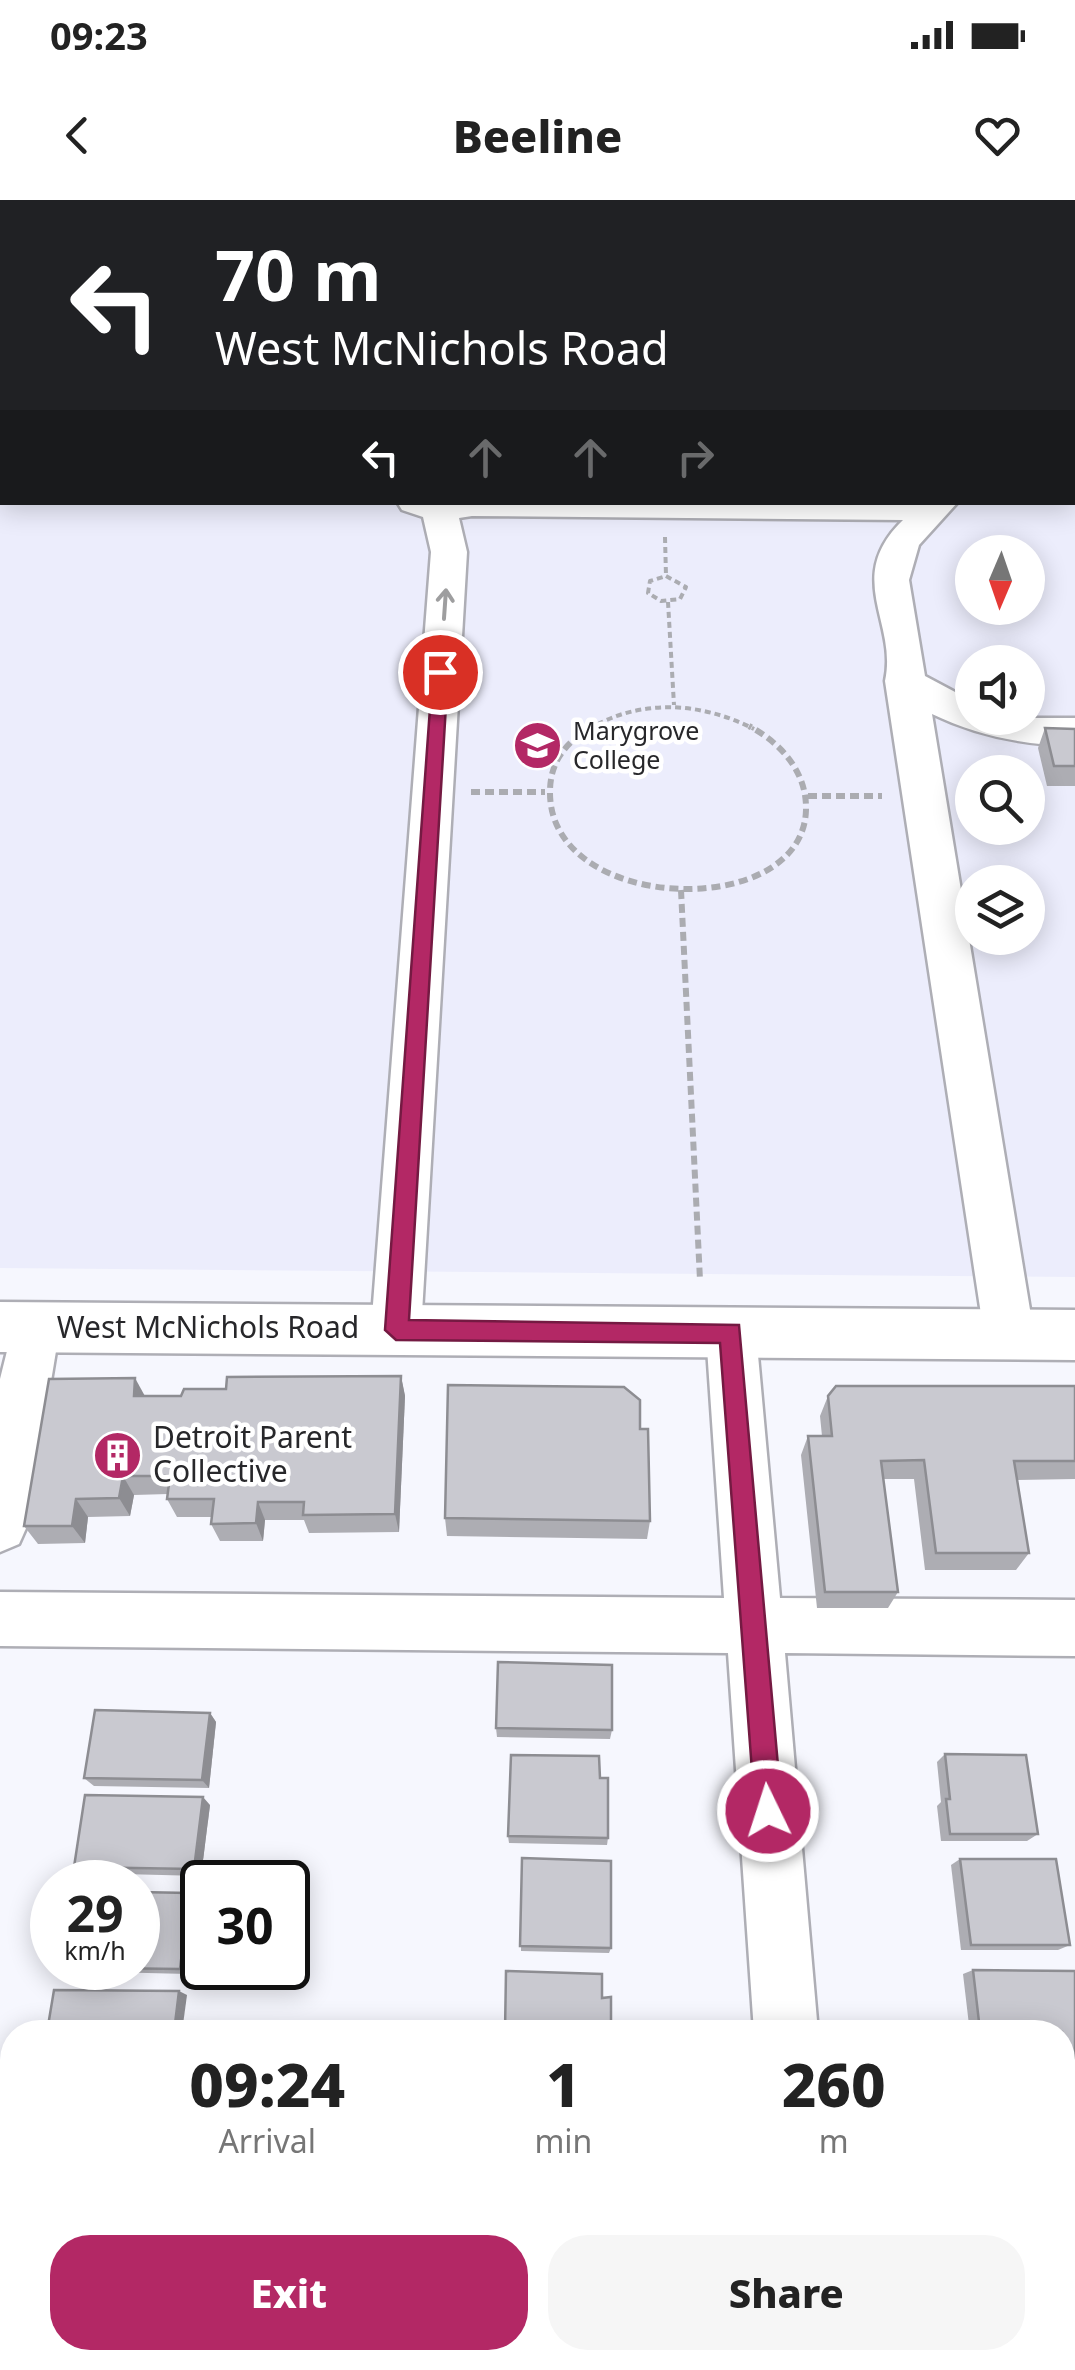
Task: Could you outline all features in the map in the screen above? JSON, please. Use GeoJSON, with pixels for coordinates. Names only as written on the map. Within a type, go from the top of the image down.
{"type":"FeatureCollection","features":[{"type":"Feature","properties":{"kind":"main road","name":"West McNichols Road"},"geometry":{"type":"LineString","coordinates":[[18,1327],[1075,1335]]}},
{"type":"Feature","properties":{"kind":"street"},"geometry":{"type":"LineString","coordinates":[[704,505],[937,506]]}},
{"type":"Feature","properties":{"kind":"street"},"geometry":{"type":"LineString","coordinates":[[396,1330],[449,552],[426,506]]}},
{"type":"Feature","properties":{"kind":"street"},"geometry":{"type":"LineString","coordinates":[[937,506],[902,541],[891,580],[1009,1334]]}},
{"type":"Feature","properties":{"kind":"street"},"geometry":{"type":"LineString","coordinates":[[904,681],[960,716],[1013,728],[1075,732]]}},
{"type":"Feature","properties":{"kind":"street"},"geometry":{"type":"LineString","coordinates":[[0,1526],[18,1327]]}},
{"type":"Feature","properties":{"kind":"street"},"geometry":{"type":"LineString","coordinates":[[731,1332],[785,2020]]}},
{"type":"Feature","properties":{"kind":"street"},"geometry":{"type":"LineString","coordinates":[[0,1620],[1075,1628]]}},
{"type":"Feature","properties":{"kind":"path"},"geometry":{"type":"LineString","coordinates":[[666,576],[684,583],[684,595],[668,602],[650,596],[646,589],[650,581],[666,576]]}},
{"type":"Feature","properties":{"kind":"path"},"geometry":{"type":"LineString","coordinates":[[668,602],[674,705]]}},
{"type":"Feature","properties":{"kind":"path"},"geometry":{"type":"LineString","coordinates":[[674,705],[713,710],[764,732],[790,754],[808,796],[798,838],[775,862],[723,886],[681,890],[638,885],[584,860],[559,836],[545,792],[560,751],[584,729],[616,714],[674,705]]}},
{"type":"Feature","properties":{"kind":"path"},"geometry":{"type":"LineString","coordinates":[[430,791],[545,792]]}},
{"type":"Feature","properties":{"kind":"path"},"geometry":{"type":"LineString","coordinates":[[808,796],[923,796]]}},
{"type":"Feature","properties":{"kind":"path"},"geometry":{"type":"LineString","coordinates":[[681,890],[700,1280]]}},
{"type":"Feature","properties":{"kind":"shaded area","name":"Marygrove College"},"geometry":{"type":"Polygon","coordinates":[[[0,505],[1075,505],[1075,1277],[0,1268],[0,505]]]}},
{"type":"Feature","properties":{"kind":"building"},"geometry":{"type":"Polygon","coordinates":[[[1045,728],[1075,729],[1075,766],[1054,766],[1045,728]]]}},
{"type":"Feature","properties":{"kind":"building"},"geometry":{"type":"Polygon","coordinates":[[[401,1376],[395,1514],[303,1515],[304,1502],[258,1502],[256,1523],[211,1524],[214,1499],[167,1499],[170,1476],[123,1476],[119,1498],[76,1499],[72,1526],[24,1526],[49,1379],[135,1378],[134,1396],[181,1396],[184,1389],[226,1389],[227,1377],[401,1376]]]}},
{"type":"Feature","properties":{"kind":"building"},"geometry":{"type":"Polygon","coordinates":[[[448,1385],[624,1387],[640,1400],[640,1429],[648,1429],[650,1521],[445,1518],[448,1385]]]}},
{"type":"Feature","properties":{"kind":"building"},"geometry":{"type":"Polygon","coordinates":[[[836,1386],[1075,1386],[1075,1461],[1014,1461],[1029,1553],[936,1553],[924,1460],[881,1461],[898,1592],[825,1592],[808,1436],[832,1436],[828,1396],[836,1386]]]}},
{"type":"Feature","properties":{"kind":"building"},"geometry":{"type":"Polygon","coordinates":[[[498,1662],[612,1665],[612,1730],[496,1728],[498,1662]]]}},
{"type":"Feature","properties":{"kind":"building"},"geometry":{"type":"Polygon","coordinates":[[[95,1710],[210,1713],[202,1780],[84,1778],[95,1710]]]}},
{"type":"Feature","properties":{"kind":"building"},"geometry":{"type":"Polygon","coordinates":[[[945,1754],[1026,1755],[1038,1834],[950,1834],[945,1754]]]}},
{"type":"Feature","properties":{"kind":"building"},"geometry":{"type":"Polygon","coordinates":[[[511,1755],[599,1756],[600,1778],[608,1778],[608,1838],[508,1836],[511,1755]]]}},
{"type":"Feature","properties":{"kind":"building"},"geometry":{"type":"Polygon","coordinates":[[[85,1795],[203,1797],[195,1860],[180,1860],[180,1869],[160,1868],[160,1860],[75,1860],[85,1795]]]}},
{"type":"Feature","properties":{"kind":"building"},"geometry":{"type":"Polygon","coordinates":[[[522,1858],[611,1861],[611,1948],[520,1946],[522,1858]]]}},
{"type":"Feature","properties":{"kind":"building"},"geometry":{"type":"Polygon","coordinates":[[[960,1859],[1056,1859],[1070,1945],[971,1945],[960,1859]]]}},
{"type":"Feature","properties":{"kind":"building"},"geometry":{"type":"Polygon","coordinates":[[[160,1892],[180,1893],[180,1969],[160,1969],[160,1892]]]}},
{"type":"Feature","properties":{"kind":"building"},"geometry":{"type":"Polygon","coordinates":[[[973,1970],[1075,1971],[1075,2020],[979,2020],[973,1970]]]}},
{"type":"Feature","properties":{"kind":"building"},"geometry":{"type":"Polygon","coordinates":[[[506,1971],[602,1974],[602,1998],[611,1997],[611,2020],[505,2020],[506,1971]]]}},
{"type":"Feature","properties":{"kind":"building"},"geometry":{"type":"Polygon","coordinates":[[[54,1990],[179,1991],[175,2020],[49,2020],[54,1990]]]}},
{"type":"Feature","properties":{"kind":"place","name":"Marygrove College"},"geometry":{"type":"Point","coordinates":[538,745]}},
{"type":"Feature","properties":{"kind":"place","name":"Detroit Parent Collective"},"geometry":{"type":"Point","coordinates":[118,1455]}},
{"type":"Feature","properties":{"kind":"route"},"geometry":{"type":"LineString","coordinates":[[440,672],[396,1330],[731,1332],[768,1811]]}}]}
